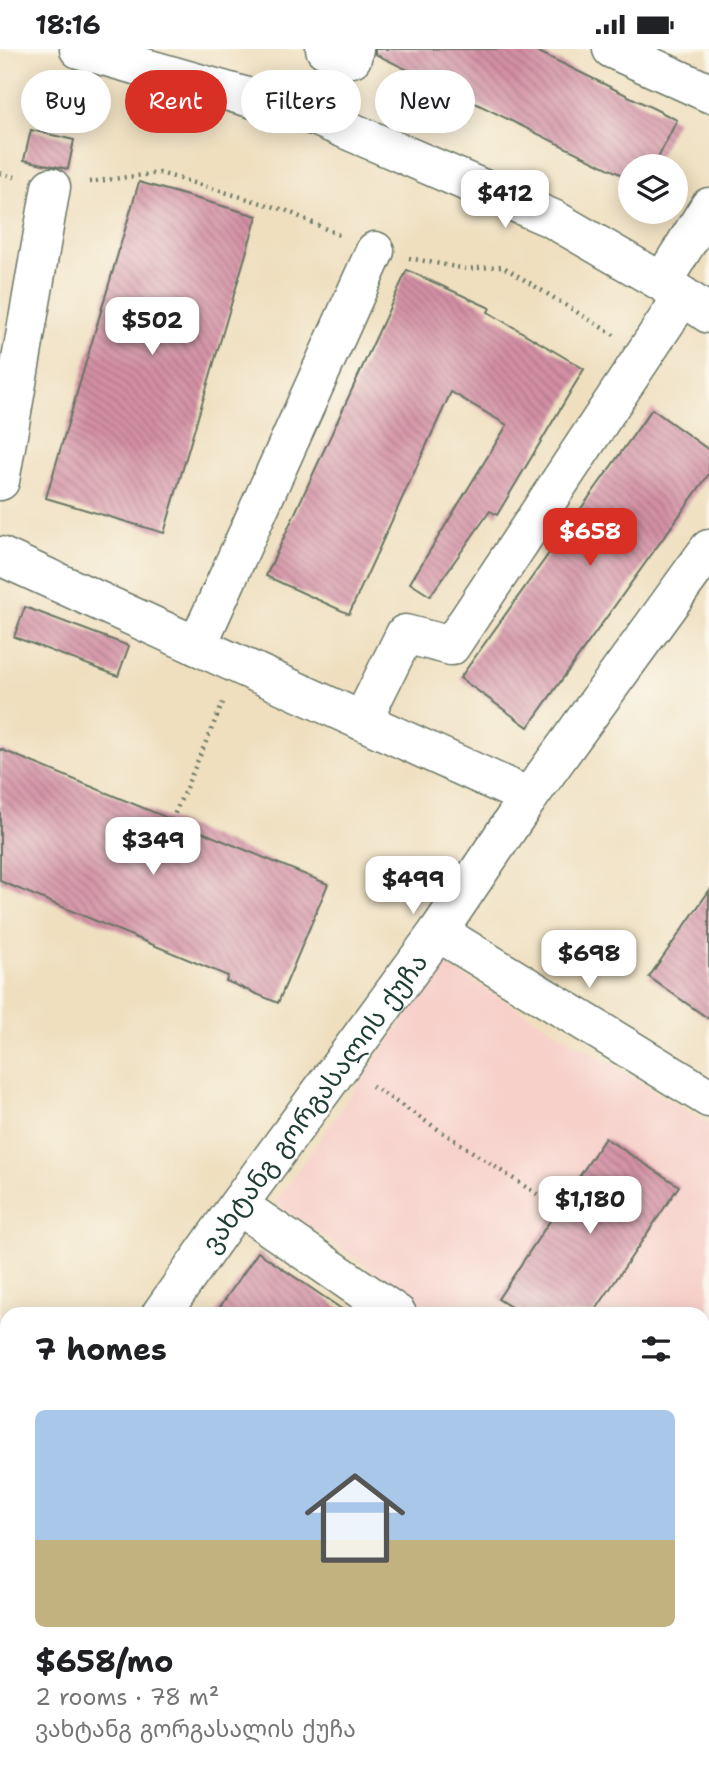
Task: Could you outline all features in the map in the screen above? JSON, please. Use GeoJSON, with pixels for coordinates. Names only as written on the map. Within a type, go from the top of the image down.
{"type":"FeatureCollection","features":[{"type":"Feature","properties":{"kind":"street"},"geometry":{"type":"LineString","coordinates":[[79,49],[317,117],[552,219],[684,297]]}},
{"type":"Feature","properties":{"kind":"street"},"geometry":{"type":"LineString","coordinates":[[612,49],[709,93]]}},
{"type":"Feature","properties":{"kind":"street"},"geometry":{"type":"LineString","coordinates":[[0,481],[51,187]]}},
{"type":"Feature","properties":{"kind":"street"},"geometry":{"type":"LineString","coordinates":[[362,721],[405,634],[451,646],[684,297],[709,207]]}},
{"type":"Feature","properties":{"kind":"street"},"geometry":{"type":"LineString","coordinates":[[197,646],[375,251]]}},
{"type":"Feature","properties":{"kind":"street","name":"ვახტანგ გორგასალის ქუჩა"},"geometry":{"type":"LineString","coordinates":[[166,1307],[438,932],[529,797],[709,549]]}},
{"type":"Feature","properties":{"kind":"street"},"geometry":{"type":"LineString","coordinates":[[0,556],[529,797]]}},
{"type":"Feature","properties":{"kind":"street"},"geometry":{"type":"LineString","coordinates":[[438,932],[709,1098]]}},
{"type":"Feature","properties":{"kind":"street"},"geometry":{"type":"LineString","coordinates":[[238,1205],[387,1307]]}},
{"type":"Feature","properties":{"kind":"path"},"geometry":{"type":"LineString","coordinates":[[172,820],[238,665]]}},
{"type":"Feature","properties":{"kind":"path"},"geometry":{"type":"LineString","coordinates":[[340,1066],[558,1208]]}},
{"type":"Feature","properties":{"kind":"shaded area"},"geometry":{"type":"Polygon","coordinates":[[[443,963],[709,1124],[709,1307],[427,1307],[275,1203],[443,963]]]}},
{"type":"Feature","properties":{"kind":"building"},"geometry":{"type":"Polygon","coordinates":[[[375,49],[533,49],[677,120],[660,154],[618,154],[618,173],[475,103],[475,70],[408,70],[375,54],[375,49]]]}},
{"type":"Feature","properties":{"kind":"building"},"geometry":{"type":"Polygon","coordinates":[[[30,133],[44,133],[74,140],[68,169],[24,160],[30,133]]]}},
{"type":"Feature","properties":{"kind":"building"},"geometry":{"type":"Polygon","coordinates":[[[139,182],[257,216],[164,533],[46,498],[139,182]]]}},
{"type":"Feature","properties":{"kind":"building"},"geometry":{"type":"Polygon","coordinates":[[[407,270],[490,308],[488,312],[584,369],[497,515],[490,511],[430,596],[410,583],[507,425],[451,392],[349,614],[266,576],[407,270]]]}},
{"type":"Feature","properties":{"kind":"building"},"geometry":{"type":"Polygon","coordinates":[[[652,409],[709,450],[709,474],[528,727],[460,678],[652,409]]]}},
{"type":"Feature","properties":{"kind":"building"},"geometry":{"type":"Polygon","coordinates":[[[25,607],[129,646],[118,676],[14,637],[25,607]]]}},
{"type":"Feature","properties":{"kind":"building"},"geometry":{"type":"Polygon","coordinates":[[[0,749],[328,884],[278,1003],[226,981],[228,976],[0,881],[0,749]]]}},
{"type":"Feature","properties":{"kind":"building"},"geometry":{"type":"Polygon","coordinates":[[[709,891],[709,1019],[649,977],[709,891]]]}},
{"type":"Feature","properties":{"kind":"building"},"geometry":{"type":"Polygon","coordinates":[[[605,1138],[679,1186],[598,1307],[511,1307],[498,1299],[605,1138]]]}},
{"type":"Feature","properties":{"kind":"building"},"geometry":{"type":"Polygon","coordinates":[[[258,1252],[339,1307],[220,1307],[258,1252]]]}}]}
